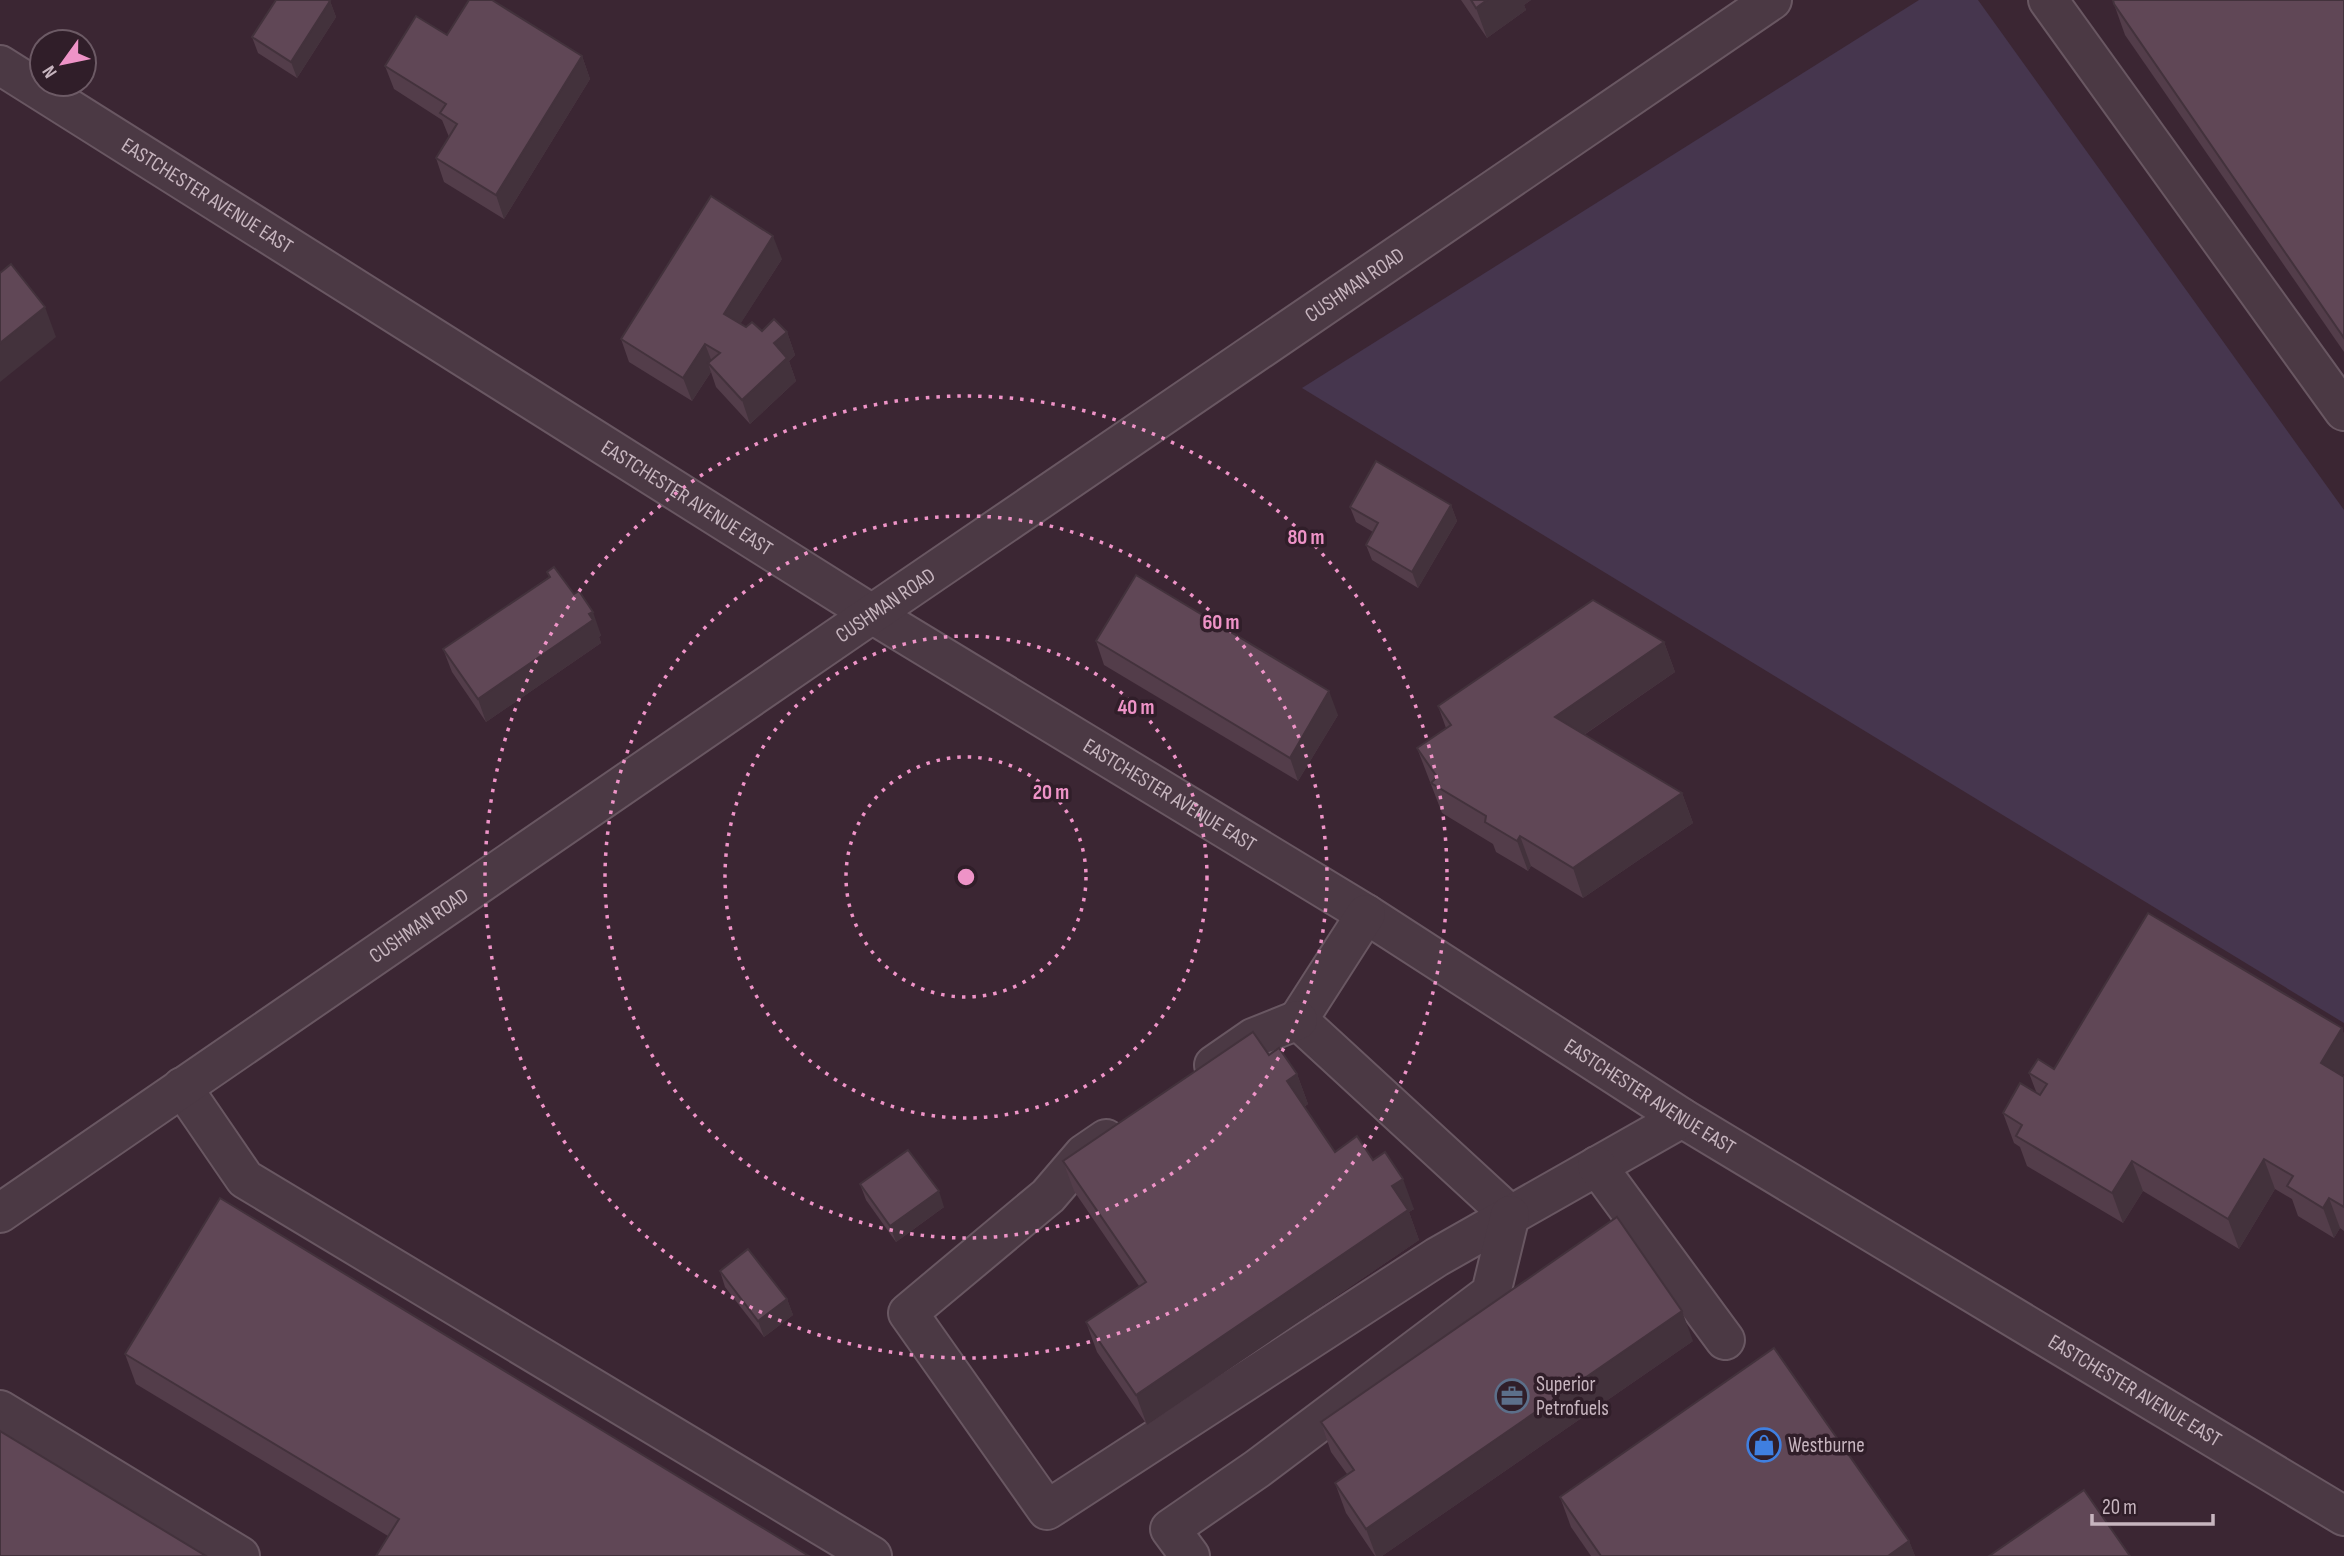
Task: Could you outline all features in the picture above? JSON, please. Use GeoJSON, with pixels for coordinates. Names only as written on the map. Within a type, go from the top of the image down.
{"type":"FeatureCollection","features":[{"type":"Feature","properties":{"kind":"street","name":"CUSHMAN ROAD"},"geometry":{"type":"LineString","coordinates":[[0,1213],[1772,0]]}},
{"type":"Feature","properties":{"kind":"street"},"geometry":{"type":"LineString","coordinates":[[2048,0],[2344,411]]}},
{"type":"Feature","properties":{"kind":"street","name":"EASTCHESTER AVENUE EAST"},"geometry":{"type":"LineString","coordinates":[[0,65],[872,614],[1366,914],[1682,1118],[2344,1516]]}},
{"type":"Feature","properties":{"kind":"street"},"geometry":{"type":"LineString","coordinates":[[1186,1084],[1253,1038],[1298,1020],[1366,914]]}},
{"type":"Feature","properties":{"kind":"street"},"geometry":{"type":"LineString","coordinates":[[1298,1020],[1510,1215]]}},
{"type":"Feature","properties":{"kind":"street"},"geometry":{"type":"LineString","coordinates":[[182,1087],[245,1179],[872,1556]]}},
{"type":"Feature","properties":{"kind":"street"},"geometry":{"type":"LineString","coordinates":[[1129,1123],[1084,1154],[1048,1196],[908,1313],[1047,1510],[1437,1257],[1682,1118]]}},
{"type":"Feature","properties":{"kind":"street"},"geometry":{"type":"LineString","coordinates":[[1597,1166],[1725,1340]]}},
{"type":"Feature","properties":{"kind":"street"},"geometry":{"type":"LineString","coordinates":[[1190,1556],[1170,1529],[1256,1469],[1491,1293],[1510,1215]]}},
{"type":"Feature","properties":{"kind":"street"},"geometry":{"type":"LineString","coordinates":[[0,1410],[240,1556]]}},
{"type":"Feature","properties":{"kind":"shaded area"},"geometry":{"type":"Polygon","coordinates":[[[1919,0],[1978,0],[2344,510],[2344,1023],[1302,388],[1919,0]]]}},
{"type":"Feature","properties":{"kind":"building"},"geometry":{"type":"Polygon","coordinates":[[[276,0],[330,1],[291,62],[252,37],[276,0]]]}},
{"type":"Feature","properties":{"kind":"building"},"geometry":{"type":"Polygon","coordinates":[[[469,0],[492,0],[582,56],[496,195],[436,158],[457,124],[440,113],[446,104],[385,66],[416,16],[447,35],[469,0]]]}},
{"type":"Feature","properties":{"kind":"building"},"geometry":{"type":"Polygon","coordinates":[[[1471,0],[1487,0],[1476,8],[1471,0]]]}},
{"type":"Feature","properties":{"kind":"building"},"geometry":{"type":"Polygon","coordinates":[[[2113,0],[2344,0],[2344,338],[2114,4],[2113,0]]]}},
{"type":"Feature","properties":{"kind":"building"},"geometry":{"type":"Polygon","coordinates":[[[711,196],[773,236],[724,314],[746,327],[752,322],[762,331],[774,319],[787,332],[774,343],[787,358],[742,400],[708,363],[720,353],[705,344],[683,378],[621,339],[711,196]]]}},
{"type":"Feature","properties":{"kind":"building"},"geometry":{"type":"Polygon","coordinates":[[[11,264],[45,307],[0,343],[0,273],[11,264]]]}},
{"type":"Feature","properties":{"kind":"building"},"geometry":{"type":"Polygon","coordinates":[[[1376,461],[1451,505],[1412,572],[1366,545],[1378,523],[1350,507],[1376,461]]]}},
{"type":"Feature","properties":{"kind":"building"},"geometry":{"type":"Polygon","coordinates":[[[554,567],[574,594],[579,591],[593,612],[589,614],[593,620],[478,699],[443,649],[550,577],[547,572],[554,567]]]}},
{"type":"Feature","properties":{"kind":"building"},"geometry":{"type":"Polygon","coordinates":[[[1136,575],[1329,691],[1290,758],[1096,641],[1136,575]]]}},
{"type":"Feature","properties":{"kind":"building"},"geometry":{"type":"Polygon","coordinates":[[[1593,600],[1664,642],[1555,717],[1682,793],[1573,868],[1520,836],[1517,841],[1485,822],[1486,816],[1431,783],[1437,777],[1417,748],[1451,725],[1438,706],[1593,600]]]}},
{"type":"Feature","properties":{"kind":"building"},"geometry":{"type":"Polygon","coordinates":[[[2148,913],[2342,1028],[2321,1063],[2344,1077],[2344,1207],[2329,1198],[2323,1208],[2287,1186],[2293,1176],[2264,1159],[2228,1219],[2132,1161],[2112,1193],[2016,1136],[2022,1125],[2003,1113],[2020,1083],[2040,1095],[2047,1084],[2029,1073],[2038,1059],[2054,1069],[2148,913]]]}},
{"type":"Feature","properties":{"kind":"building"},"geometry":{"type":"Polygon","coordinates":[[[1253,1032],[1269,1055],[1279,1048],[1297,1074],[1287,1081],[1335,1152],[1357,1136],[1373,1160],[1385,1152],[1403,1179],[1392,1186],[1408,1210],[1136,1395],[1086,1322],[1146,1282],[1063,1161],[1253,1032]]]}},
{"type":"Feature","properties":{"kind":"building"},"geometry":{"type":"Polygon","coordinates":[[[908,1150],[939,1191],[890,1226],[860,1184],[908,1150]]]}},
{"type":"Feature","properties":{"kind":"building"},"geometry":{"type":"Polygon","coordinates":[[[220,1198],[809,1556],[376,1556],[399,1519],[125,1354],[220,1198]]]}},
{"type":"Feature","properties":{"kind":"building","name":"Superior Petrofuels"},"geometry":{"type":"Polygon","coordinates":[[[1617,1217],[1682,1311],[1366,1529],[1335,1483],[1354,1470],[1321,1422],[1617,1217]]]}},
{"type":"Feature","properties":{"kind":"building"},"geometry":{"type":"Polygon","coordinates":[[[748,1249],[787,1299],[758,1321],[720,1271],[748,1249]]]}},
{"type":"Feature","properties":{"kind":"building"},"geometry":{"type":"Polygon","coordinates":[[[1774,1348],[1909,1541],[1888,1556],[1601,1556],[1560,1497],[1774,1348]]]}},
{"type":"Feature","properties":{"kind":"building"},"geometry":{"type":"Polygon","coordinates":[[[0,1431],[206,1556],[0,1556],[0,1431]]]}},
{"type":"Feature","properties":{"kind":"building"},"geometry":{"type":"Polygon","coordinates":[[[2084,1490],[2130,1556],[1989,1556],[2084,1490]]]}},
{"type":"Feature","properties":{"kind":"place","name":"Superior Petrofuels"},"geometry":{"type":"Point","coordinates":[1512,1396]}},
{"type":"Feature","properties":{"kind":"place","name":"Westburne"},"geometry":{"type":"Point","coordinates":[1764,1445]}}]}
